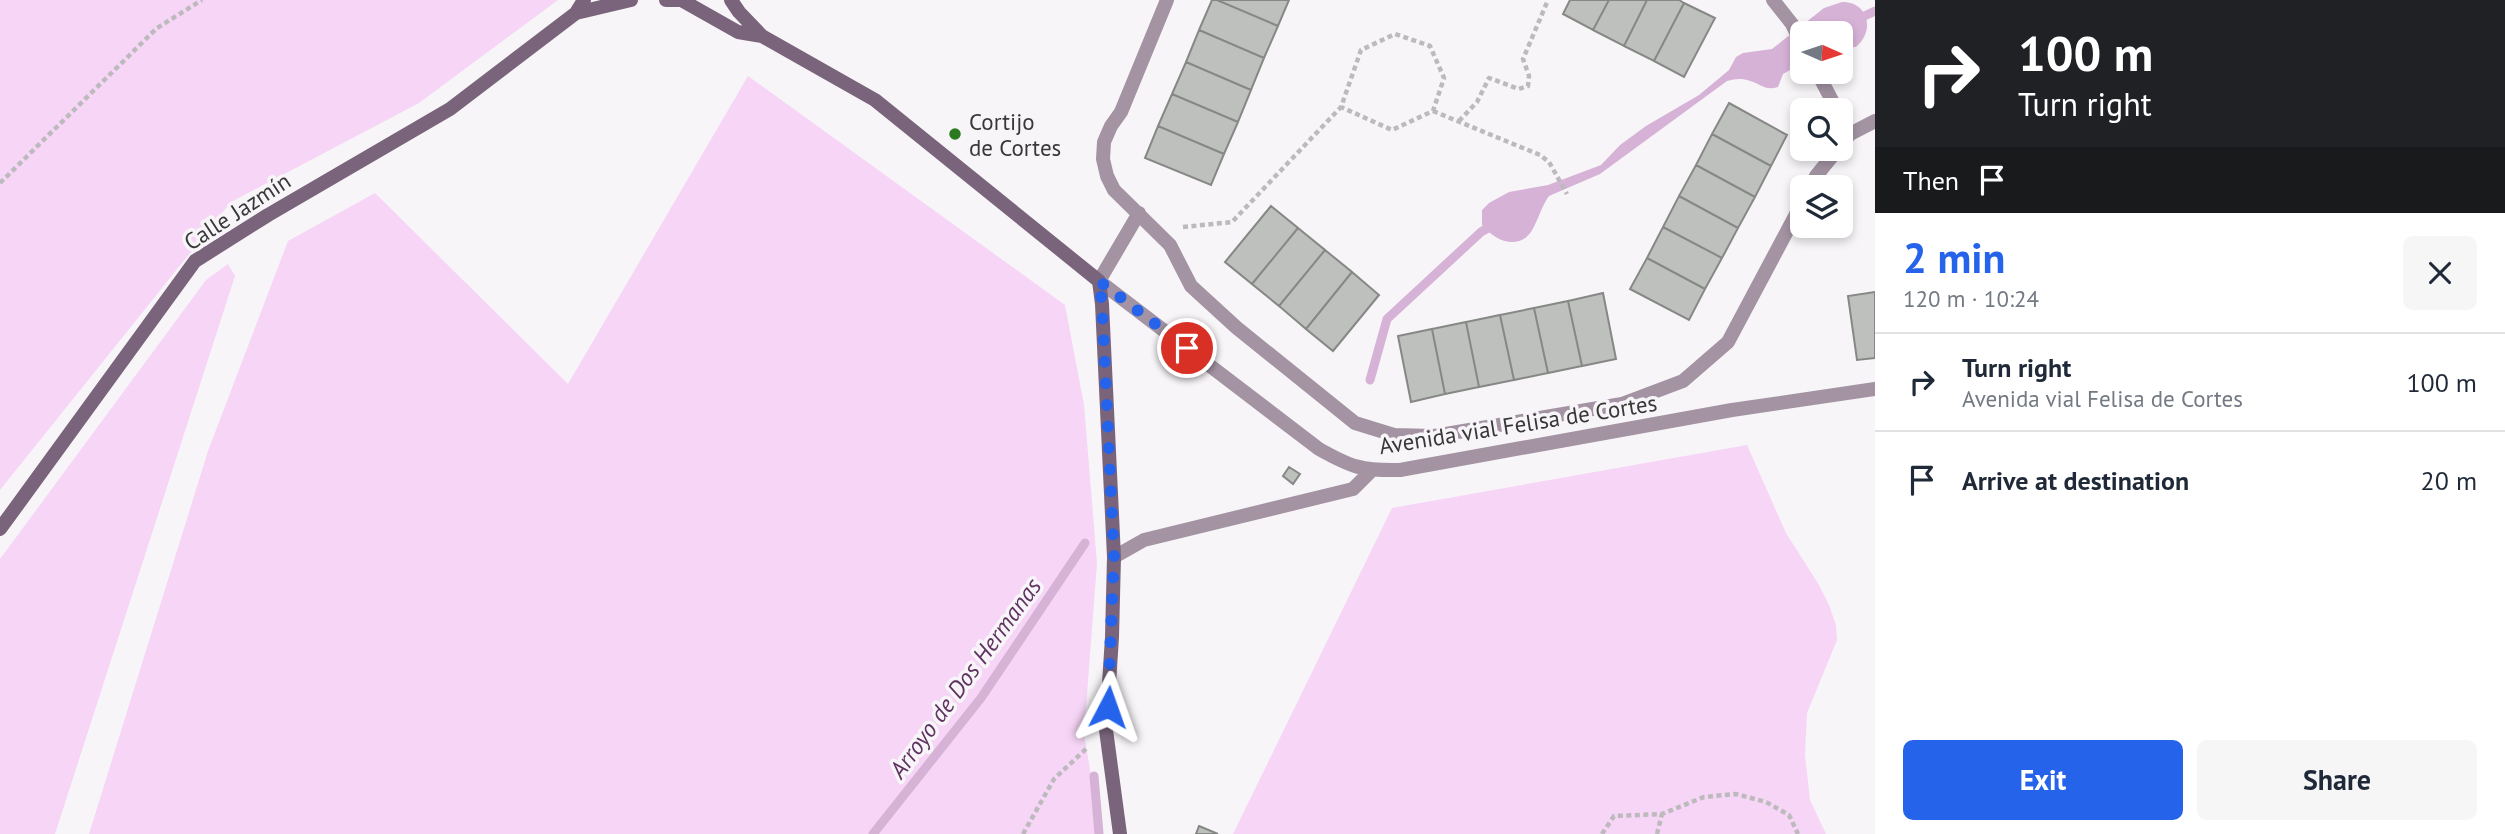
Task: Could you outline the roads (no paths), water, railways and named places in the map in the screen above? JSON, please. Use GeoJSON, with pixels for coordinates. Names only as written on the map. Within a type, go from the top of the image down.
{"type":"FeatureCollection","features":[{"type":"Feature","properties":{"kind":"street","name":"Calle Jazmín"},"geometry":{"type":"LineString","coordinates":[[0,529],[195,261],[268,215],[450,109],[576,13],[584,0]]}},
{"type":"Feature","properties":{"kind":"street","name":"Calle Jazmín"},"geometry":{"type":"LineString","coordinates":[[576,13],[631,0]]}},
{"type":"Feature","properties":{"kind":"street"},"geometry":{"type":"LineString","coordinates":[[666,0],[684,0]]}},
{"type":"Feature","properties":{"kind":"street","name":"Avenida vial Felisa de Cortes"},"geometry":{"type":"LineString","coordinates":[[684,0],[738,32],[762,36]]}},
{"type":"Feature","properties":{"kind":"street","name":"Avenida vial Felisa de Cortes"},"geometry":{"type":"LineString","coordinates":[[731,0],[762,36],[875,100],[1099,281],[1319,449],[1344,463],[1371,471],[1409,468],[1732,410],[1875,389]]}},
{"type":"Feature","properties":{"kind":"street"},"geometry":{"type":"LineString","coordinates":[[1167,0],[1121,112],[1104,142],[1103,159],[1107,176],[1114,190],[1170,245],[1191,286],[1237,328],[1355,423],[1394,435],[1434,436],[1622,404],[1683,381],[1728,342],[1790,226]]}},
{"type":"Feature","properties":{"kind":"street"},"geometry":{"type":"LineString","coordinates":[[1773,0],[1790,21]]}},
{"type":"Feature","properties":{"kind":"street"},"geometry":{"type":"LineString","coordinates":[[1853,136],[1875,121]]}},
{"type":"Feature","properties":{"kind":"street"},"geometry":{"type":"LineString","coordinates":[[1817,175],[1828,161]]}},
{"type":"Feature","properties":{"kind":"street"},"geometry":{"type":"LineString","coordinates":[[1120,834],[1106,730],[1114,556],[1099,281],[1139,213]]}},
{"type":"Feature","properties":{"kind":"street"},"geometry":{"type":"LineString","coordinates":[[1114,556],[1144,541],[1353,489],[1371,471]]}},
{"type":"Feature","properties":{"kind":"waterway","name":"Arroyo de Dos Hermanas"},"geometry":{"type":"LineString","coordinates":[[1858,19],[1875,11]]}},
{"type":"Feature","properties":{"kind":"waterway","name":"Arroyo de Dos Hermanas"},"geometry":{"type":"LineString","coordinates":[[1370,380],[1387,319],[1481,232],[1495,224]]}},
{"type":"Feature","properties":{"kind":"waterway","name":"Arroyo de Dos Hermanas"},"geometry":{"type":"LineString","coordinates":[[873,834],[981,698],[1085,543]]}},
{"type":"Feature","properties":{"kind":"waterway"},"geometry":{"type":"LineString","coordinates":[[1094,776],[1099,834]]}},
{"type":"Feature","properties":{"kind":"place","name":"Cortijo de Cortes"},"geometry":{"type":"Point","coordinates":[955,134]}}]}
